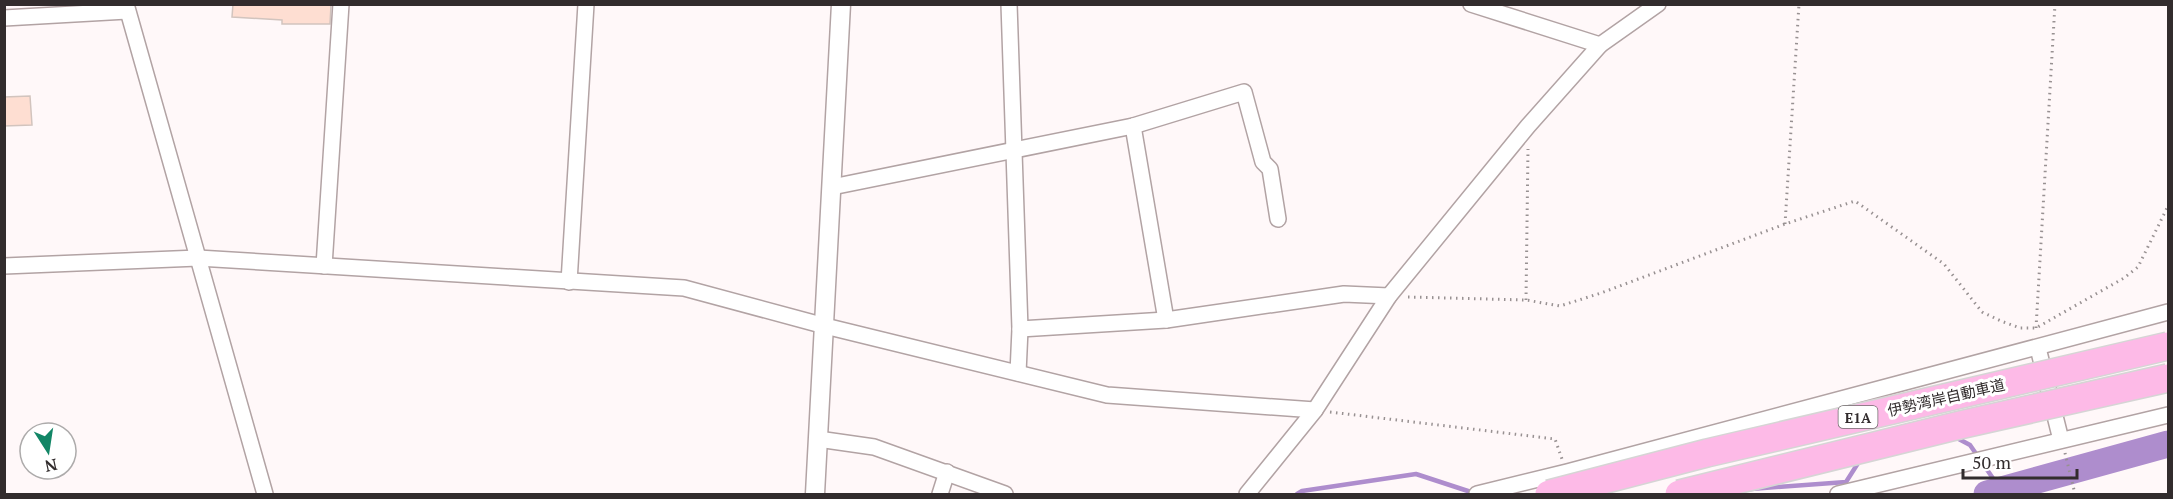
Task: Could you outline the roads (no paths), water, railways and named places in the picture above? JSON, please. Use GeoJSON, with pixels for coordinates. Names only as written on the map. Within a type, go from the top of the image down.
{"type":"FeatureCollection","features":[{"type":"Feature","properties":{"kind":"highway","name":"伊勢湾岸自動車道"},"geometry":{"type":"LineString","coordinates":[[1549,495],[1718,450],[2169,346]]}},
{"type":"Feature","properties":{"kind":"highway","name":"伊勢湾岸自動車道"},"geometry":{"type":"LineString","coordinates":[[1679,495],[1960,425],[2169,378]]}},
{"type":"Feature","properties":{"kind":"street"},"geometry":{"type":"LineString","coordinates":[[324,267],[341,4]]}},
{"type":"Feature","properties":{"kind":"street"},"geometry":{"type":"LineString","coordinates":[[569,282],[586,4]]}},
{"type":"Feature","properties":{"kind":"street"},"geometry":{"type":"LineString","coordinates":[[815,495],[841,4]]}},
{"type":"Feature","properties":{"kind":"street"},"geometry":{"type":"LineString","coordinates":[[1009,4],[1020,329],[1018,373]]}},
{"type":"Feature","properties":{"kind":"street"},"geometry":{"type":"LineString","coordinates":[[1471,4],[1600,45]]}},
{"type":"Feature","properties":{"kind":"street"},"geometry":{"type":"LineString","coordinates":[[1247,495],[1315,410],[1389,296],[1528,126],[1600,45],[1658,4]]}},
{"type":"Feature","properties":{"kind":"street"},"geometry":{"type":"LineString","coordinates":[[4,18],[127,8],[265,495]]}},
{"type":"Feature","properties":{"kind":"street"},"geometry":{"type":"LineString","coordinates":[[832,187],[1133,126],[1244,92],[1263,162],[1270,169],[1278,219]]}},
{"type":"Feature","properties":{"kind":"street"},"geometry":{"type":"LineString","coordinates":[[1133,126],[1166,320]]}},
{"type":"Feature","properties":{"kind":"street"},"geometry":{"type":"LineString","coordinates":[[4,266],[198,258],[684,288],[825,326],[1107,395],[1315,410]]}},
{"type":"Feature","properties":{"kind":"street"},"geometry":{"type":"LineString","coordinates":[[1020,329],[1166,320],[1344,294],[1389,296]]}},
{"type":"Feature","properties":{"kind":"street"},"geometry":{"type":"LineString","coordinates":[[1477,495],[2169,312]]}},
{"type":"Feature","properties":{"kind":"street"},"geometry":{"type":"LineString","coordinates":[[2038,348],[2061,440]]}},
{"type":"Feature","properties":{"kind":"street"},"geometry":{"type":"LineString","coordinates":[[1838,495],[1882,489],[2061,440],[2169,415]]}},
{"type":"Feature","properties":{"kind":"street"},"geometry":{"type":"LineString","coordinates":[[818,439],[874,447],[1005,495]]}},
{"type":"Feature","properties":{"kind":"street"},"geometry":{"type":"LineString","coordinates":[[940,495],[947,472]]}},
{"type":"Feature","properties":{"kind":"waterway"},"geometry":{"type":"LineString","coordinates":[[1955,437],[1970,445],[2001,490]]}},
{"type":"Feature","properties":{"kind":"waterway"},"geometry":{"type":"LineString","coordinates":[[1987,494],[2168,444]]}},
{"type":"Feature","properties":{"kind":"waterway"},"geometry":{"type":"LineString","coordinates":[[1751,489],[1846,482],[1860,460]]}},
{"type":"Feature","properties":{"kind":"waterway"},"geometry":{"type":"LineString","coordinates":[[1297,494],[1302,491],[1416,474],[1474,493]]}}]}
